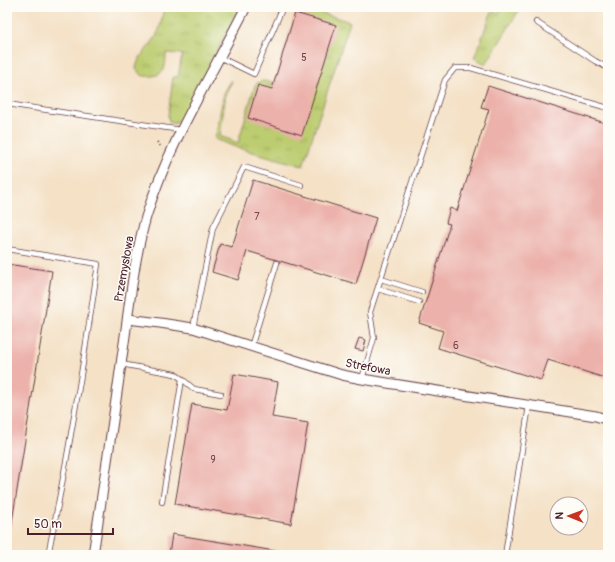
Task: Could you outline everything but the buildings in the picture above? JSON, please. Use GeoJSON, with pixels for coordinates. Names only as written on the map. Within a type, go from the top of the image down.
{"type":"FeatureCollection","features":[{"type":"Feature","properties":{"kind":"street","name":"Przemysłowa"},"geometry":{"type":"LineString","coordinates":[[93,555],[138,254],[146,219],[169,156],[181,130],[246,7]]}},
{"type":"Feature","properties":{"kind":"street","name":"Strefowa"},"geometry":{"type":"LineString","coordinates":[[128,319],[193,328],[362,380],[596,416],[608,420]]}},
{"type":"Feature","properties":{"kind":"lane"},"geometry":{"type":"LineString","coordinates":[[219,57],[254,74],[282,9]]}},
{"type":"Feature","properties":{"kind":"lane"},"geometry":{"type":"LineString","coordinates":[[536,22],[608,68]]}},
{"type":"Feature","properties":{"kind":"lane"},"geometry":{"type":"LineString","coordinates":[[362,380],[374,338],[370,312],[445,80],[455,68],[471,68],[608,108]]}},
{"type":"Feature","properties":{"kind":"lane"},"geometry":{"type":"LineString","coordinates":[[7,104],[181,130]]}},
{"type":"Feature","properties":{"kind":"lane"},"geometry":{"type":"LineString","coordinates":[[193,328],[213,228],[244,167],[301,185]]}},
{"type":"Feature","properties":{"kind":"lane"},"geometry":{"type":"LineString","coordinates":[[7,249],[98,264],[84,362],[62,490],[48,555]]}},
{"type":"Feature","properties":{"kind":"lane"},"geometry":{"type":"LineString","coordinates":[[251,347],[277,263]]}},
{"type":"Feature","properties":{"kind":"lane"},"geometry":{"type":"LineString","coordinates":[[381,279],[422,292]]}},
{"type":"Feature","properties":{"kind":"lane"},"geometry":{"type":"LineString","coordinates":[[378,289],[419,302]]}},
{"type":"Feature","properties":{"kind":"lane"},"geometry":{"type":"LineString","coordinates":[[121,364],[175,374],[194,390],[221,394]]}},
{"type":"Feature","properties":{"kind":"lane"},"geometry":{"type":"LineString","coordinates":[[162,502],[182,379]]}},
{"type":"Feature","properties":{"kind":"lane"},"geometry":{"type":"LineString","coordinates":[[505,555],[529,406]]}},
{"type":"Feature","properties":{"kind":"green space"},"geometry":{"type":"Polygon","coordinates":[[[164,7],[240,7],[183,118],[173,124],[169,121],[168,116],[173,77],[178,77],[182,54],[166,53],[166,63],[164,69],[157,75],[144,76],[141,75],[136,69],[139,60],[153,42],[157,34],[164,7]]]}},
{"type":"Feature","properties":{"kind":"green space"},"geometry":{"type":"Polygon","coordinates":[[[303,7],[350,22],[303,166],[238,148],[215,139],[224,93],[231,81],[226,93],[220,136],[238,143],[255,85],[263,81],[278,84],[303,7]]]}},
{"type":"Feature","properties":{"kind":"green space"},"geometry":{"type":"Polygon","coordinates":[[[501,7],[521,7],[486,64],[474,58],[492,11],[499,13],[501,7]]]}}]}
